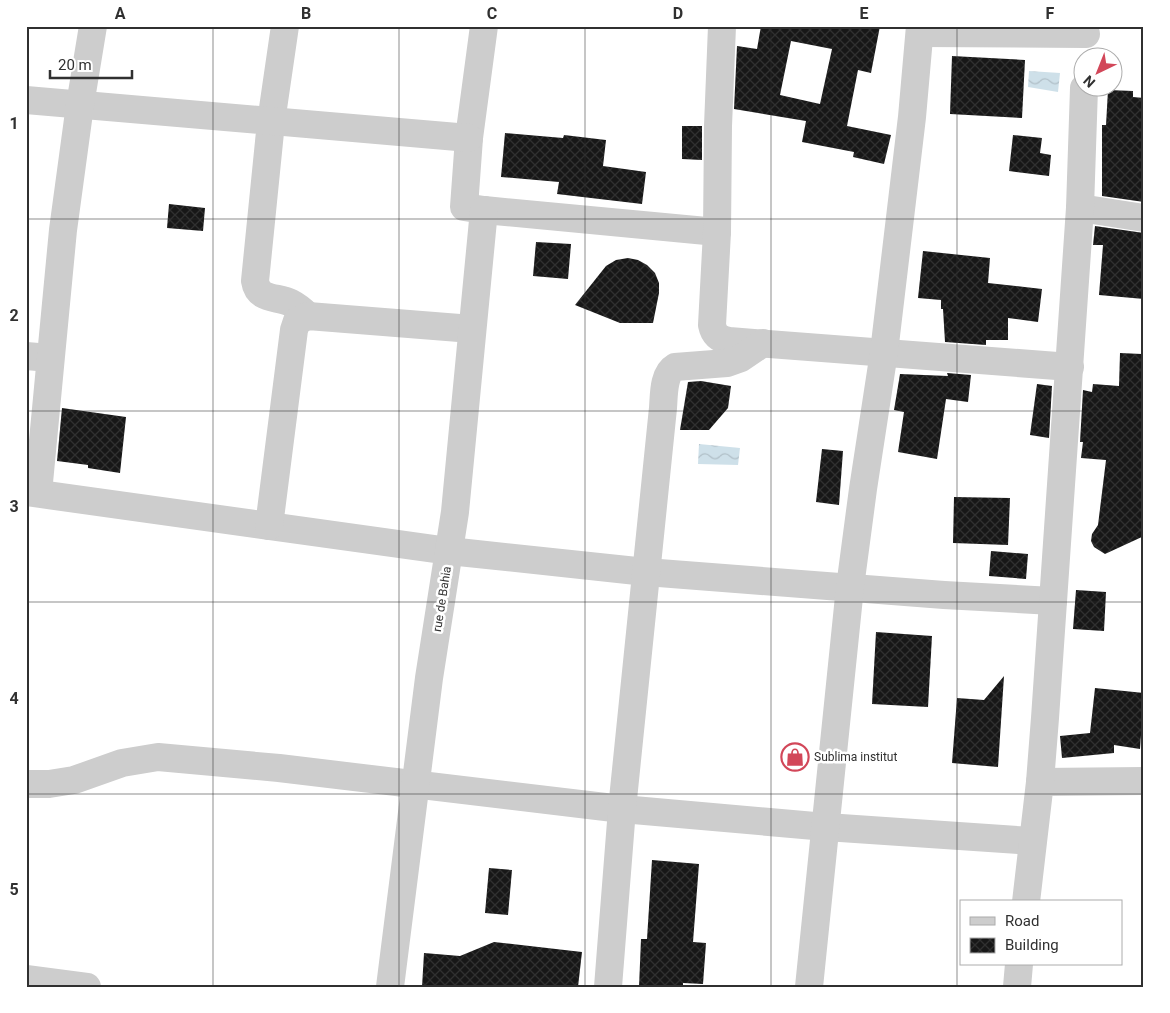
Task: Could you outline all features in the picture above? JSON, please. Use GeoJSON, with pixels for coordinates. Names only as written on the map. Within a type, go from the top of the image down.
{"type":"FeatureCollection","features":[{"type":"Feature","properties":{"kind":"street"},"geometry":{"type":"LineString","coordinates":[[93,26],[80,105],[64,230],[38,357],[32,492],[449,551],[646,572],[944,595],[1053,601]]}},
{"type":"Feature","properties":{"kind":"street"},"geometry":{"type":"LineString","coordinates":[[285,26],[271,122],[255,281],[256,287],[262,294],[289,302],[308,316]]}},
{"type":"Feature","properties":{"kind":"street"},"geometry":{"type":"LineString","coordinates":[[484,26],[469,138],[464,205],[466,207],[717,232]]}},
{"type":"Feature","properties":{"kind":"street"},"geometry":{"type":"LineString","coordinates":[[722,26],[713,330],[720,338],[724,340],[1070,367]]}},
{"type":"Feature","properties":{"kind":"street"},"geometry":{"type":"LineString","coordinates":[[809,987],[850,587],[884,352],[920,29],[1086,39]]}},
{"type":"Feature","properties":{"kind":"street"},"geometry":{"type":"LineString","coordinates":[[1026,900],[1040,782],[1070,367],[1080,208],[1084,98]]}},
{"type":"Feature","properties":{"kind":"street"},"geometry":{"type":"LineString","coordinates":[[26,100],[469,138]]}},
{"type":"Feature","properties":{"kind":"street"},"geometry":{"type":"LineString","coordinates":[[1080,208],[1144,218]]}},
{"type":"Feature","properties":{"kind":"street","name":"rue de Bahia"},"geometry":{"type":"LineString","coordinates":[[390,987],[429,678],[449,551],[484,210]]}},
{"type":"Feature","properties":{"kind":"street"},"geometry":{"type":"LineString","coordinates":[[269,526],[294,330],[297,321],[308,316],[472,329]]}},
{"type":"Feature","properties":{"kind":"street"},"geometry":{"type":"LineString","coordinates":[[608,987],[622,809],[662,408],[669,372],[671,369],[681,366],[727,363],[742,358],[763,343]]}},
{"type":"Feature","properties":{"kind":"street"},"geometry":{"type":"LineString","coordinates":[[26,784],[50,784],[74,780],[122,763],[158,757],[279,768],[622,809],[826,827],[1032,841]]}},
{"type":"Feature","properties":{"kind":"street"},"geometry":{"type":"LineString","coordinates":[[1040,782],[1144,781]]}},
{"type":"Feature","properties":{"kind":"street"},"geometry":{"type":"LineString","coordinates":[[1017,987],[1019,966]]}},
{"type":"Feature","properties":{"kind":"street"},"geometry":{"type":"LineString","coordinates":[[26,979],[87,987]]}},
{"type":"Feature","properties":{"kind":"water"},"geometry":{"type":"Polygon","coordinates":[[[1029,71],[1060,73],[1058,92],[1028,87],[1029,71]]]}},
{"type":"Feature","properties":{"kind":"water"},"geometry":{"type":"Polygon","coordinates":[[[699,444],[740,448],[738,465],[698,464],[699,444]]]}},
{"type":"Feature","properties":{"kind":"building"},"geometry":{"type":"Polygon","coordinates":[[[761,26],[880,26],[871,73],[858,70],[847,126],[891,135],[884,164],[853,157],[854,152],[802,142],[806,121],[734,109],[737,46],[757,49],[761,26]],[[791,41],[780,95],[820,104],[832,49],[791,41]]]}},
{"type":"Feature","properties":{"kind":"building"},"geometry":{"type":"Polygon","coordinates":[[[952,56],[1025,60],[1022,118],[950,114],[952,56]]]}},
{"type":"Feature","properties":{"kind":"building"},"geometry":{"type":"Polygon","coordinates":[[[1122,91],[1133,91],[1133,97],[1144,98],[1144,202],[1102,196],[1102,125],[1106,125],[1108,98],[1122,98],[1122,91]]]}},
{"type":"Feature","properties":{"kind":"building"},"geometry":{"type":"Polygon","coordinates":[[[682,126],[702,126],[702,160],[682,159],[682,126]]]}},
{"type":"Feature","properties":{"kind":"building"},"geometry":{"type":"Polygon","coordinates":[[[505,133],[563,138],[564,135],[606,140],[603,166],[646,172],[642,204],[557,194],[559,182],[501,177],[505,133]]]}},
{"type":"Feature","properties":{"kind":"building"},"geometry":{"type":"Polygon","coordinates":[[[1013,135],[1042,138],[1040,153],[1051,155],[1049,176],[1009,171],[1013,135]]]}},
{"type":"Feature","properties":{"kind":"building"},"geometry":{"type":"Polygon","coordinates":[[[169,204],[205,208],[203,231],[167,228],[169,204]]]}},
{"type":"Feature","properties":{"kind":"building"},"geometry":{"type":"Polygon","coordinates":[[[1095,226],[1144,233],[1144,299],[1099,295],[1103,245],[1093,245],[1095,226]]]}},
{"type":"Feature","properties":{"kind":"building"},"geometry":{"type":"Polygon","coordinates":[[[536,242],[571,244],[568,279],[533,276],[536,242]]]}},
{"type":"Feature","properties":{"kind":"building"},"geometry":{"type":"Polygon","coordinates":[[[923,251],[990,258],[988,283],[1042,289],[1038,322],[1008,318],[1008,340],[986,340],[986,345],[945,342],[941,300],[918,298],[923,251]]]}},
{"type":"Feature","properties":{"kind":"building"},"geometry":{"type":"Polygon","coordinates":[[[628,258],[638,260],[647,265],[655,273],[659,283],[653,323],[620,323],[575,305],[606,266],[616,260],[628,258]]]}},
{"type":"Feature","properties":{"kind":"building"},"geometry":{"type":"Polygon","coordinates":[[[1120,353],[1142,354],[1141,383],[1144,383],[1144,536],[1105,554],[1094,547],[1091,541],[1092,534],[1098,525],[1106,460],[1081,458],[1083,442],[1080,442],[1083,390],[1092,392],[1093,384],[1119,386],[1120,353]]]}},
{"type":"Feature","properties":{"kind":"building"},"geometry":{"type":"Polygon","coordinates":[[[947,373],[971,375],[968,402],[946,399],[937,459],[898,452],[904,412],[894,410],[900,374],[948,376],[947,373]]]}},
{"type":"Feature","properties":{"kind":"building"},"geometry":{"type":"Polygon","coordinates":[[[701,381],[731,386],[728,408],[709,430],[680,430],[688,382],[701,381]]]}},
{"type":"Feature","properties":{"kind":"building"},"geometry":{"type":"Polygon","coordinates":[[[1037,384],[1052,386],[1049,438],[1030,435],[1037,384]]]}},
{"type":"Feature","properties":{"kind":"building"},"geometry":{"type":"Polygon","coordinates":[[[62,408],[126,417],[120,473],[88,468],[88,465],[57,461],[62,408]]]}},
{"type":"Feature","properties":{"kind":"building"},"geometry":{"type":"Polygon","coordinates":[[[822,449],[843,451],[839,505],[816,502],[822,449]]]}},
{"type":"Feature","properties":{"kind":"building"},"geometry":{"type":"Polygon","coordinates":[[[954,497],[1010,498],[1008,545],[953,543],[954,497]]]}},
{"type":"Feature","properties":{"kind":"building"},"geometry":{"type":"Polygon","coordinates":[[[991,551],[1028,554],[1026,579],[989,576],[991,551]]]}},
{"type":"Feature","properties":{"kind":"building"},"geometry":{"type":"Polygon","coordinates":[[[1076,590],[1106,592],[1104,631],[1073,629],[1076,590]]]}},
{"type":"Feature","properties":{"kind":"building"},"geometry":{"type":"Polygon","coordinates":[[[876,632],[932,636],[928,707],[872,704],[876,632]]]}},
{"type":"Feature","properties":{"kind":"building"},"geometry":{"type":"Polygon","coordinates":[[[1004,676],[998,767],[952,763],[957,698],[984,700],[1004,676]]]}},
{"type":"Feature","properties":{"kind":"building"},"geometry":{"type":"Polygon","coordinates":[[[1095,688],[1144,693],[1140,749],[1114,745],[1114,753],[1062,758],[1060,736],[1090,733],[1095,688]]]}},
{"type":"Feature","properties":{"kind":"building"},"geometry":{"type":"Polygon","coordinates":[[[652,860],[699,864],[693,942],[706,943],[703,984],[683,983],[683,987],[639,987],[641,939],[647,939],[652,860]]]}},
{"type":"Feature","properties":{"kind":"building"},"geometry":{"type":"Polygon","coordinates":[[[489,868],[512,870],[508,915],[485,913],[489,868]]]}},
{"type":"Feature","properties":{"kind":"building"},"geometry":{"type":"Polygon","coordinates":[[[494,942],[582,952],[578,987],[422,987],[424,953],[460,956],[494,942]]]}},
{"type":"Feature","properties":{"kind":"place","name":"Sublima institut"},"geometry":{"type":"Point","coordinates":[795,757]}}]}
